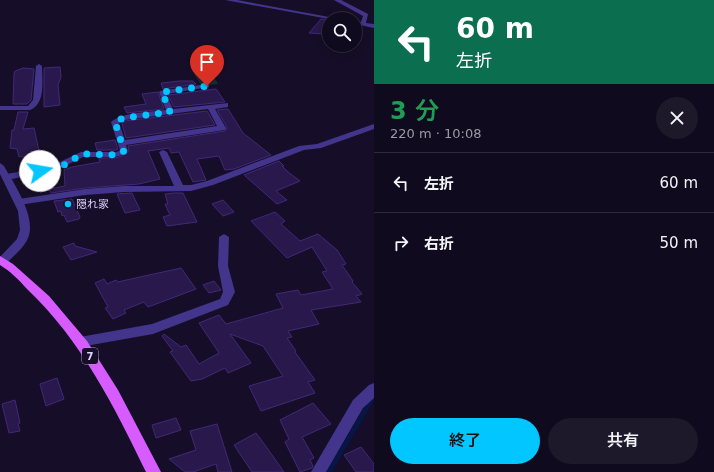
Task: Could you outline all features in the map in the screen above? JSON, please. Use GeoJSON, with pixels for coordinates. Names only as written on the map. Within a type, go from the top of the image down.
{"type":"FeatureCollection","features":[{"type":"Feature","properties":{"kind":"main road","name":"7"},"geometry":{"type":"LineString","coordinates":[[1,261],[42,294],[80,342],[108,382],[156,470]]}},
{"type":"Feature","properties":{"kind":"street"},"geometry":{"type":"LineString","coordinates":[[228,0],[322,16]]}},
{"type":"Feature","properties":{"kind":"street"},"geometry":{"type":"LineString","coordinates":[[337,0],[366,15],[363,24],[374,26]]}},
{"type":"Feature","properties":{"kind":"street"},"geometry":{"type":"LineString","coordinates":[[0,108],[30,108],[37,100],[39,66]]}},
{"type":"Feature","properties":{"kind":"street"},"geometry":{"type":"LineString","coordinates":[[170,112],[162,92],[207,86]]}},
{"type":"Feature","properties":{"kind":"street"},"geometry":{"type":"LineString","coordinates":[[6,177],[53,169],[67,164],[77,157],[86,154],[118,155],[124,151],[115,122],[123,118],[225,105]]}},
{"type":"Feature","properties":{"kind":"street"},"geometry":{"type":"LineString","coordinates":[[122,143],[222,128],[210,107]]}},
{"type":"Feature","properties":{"kind":"street"},"geometry":{"type":"LineString","coordinates":[[19,202],[85,192],[179,187],[191,188],[210,183],[302,148],[318,146],[374,126]]}},
{"type":"Feature","properties":{"kind":"street"},"geometry":{"type":"LineString","coordinates":[[163,152],[179,187]]}},
{"type":"Feature","properties":{"kind":"street"},"geometry":{"type":"LineString","coordinates":[[0,166],[19,202],[26,223],[23,237],[1,261]]}},
{"type":"Feature","properties":{"kind":"street"},"geometry":{"type":"LineString","coordinates":[[80,342],[153,329],[224,302],[229,292],[223,266],[224,237]]}},
{"type":"Feature","properties":{"kind":"street"},"geometry":{"type":"LineString","coordinates":[[318,472],[358,404],[374,388]]}},
{"type":"Feature","properties":{"kind":"green space"},"geometry":{"type":"Polygon","coordinates":[[[204,71],[212,73],[218,84],[202,86],[194,74],[204,71]]]}},
{"type":"Feature","properties":{"kind":"building"},"geometry":{"type":"Polygon","coordinates":[[[321,19],[322,19],[322,34],[309,33],[321,19]]]}},
{"type":"Feature","properties":{"kind":"building"},"geometry":{"type":"Polygon","coordinates":[[[60,67],[61,77],[58,85],[60,105],[44,107],[44,68],[60,67]]]}},
{"type":"Feature","properties":{"kind":"building"},"geometry":{"type":"Polygon","coordinates":[[[23,68],[34,69],[31,100],[27,104],[13,104],[14,74],[15,71],[23,68]]]}},
{"type":"Feature","properties":{"kind":"building"},"geometry":{"type":"Polygon","coordinates":[[[193,81],[196,84],[163,89],[161,83],[193,81]]]}},
{"type":"Feature","properties":{"kind":"building"},"geometry":{"type":"Polygon","coordinates":[[[216,89],[225,102],[174,107],[168,95],[216,89]]]}},
{"type":"Feature","properties":{"kind":"building"},"geometry":{"type":"Polygon","coordinates":[[[158,92],[164,109],[127,113],[124,107],[146,104],[142,94],[158,92]]]}},
{"type":"Feature","properties":{"kind":"building"},"geometry":{"type":"Polygon","coordinates":[[[228,109],[243,133],[271,155],[234,169],[225,170],[219,156],[197,159],[206,180],[193,182],[179,152],[171,153],[169,148],[148,151],[160,179],[139,184],[85,188],[51,193],[49,189],[65,186],[64,170],[100,162],[99,158],[115,158],[122,156],[129,151],[128,146],[225,131],[227,127],[217,110],[228,109]]]}},
{"type":"Feature","properties":{"kind":"building"},"geometry":{"type":"Polygon","coordinates":[[[207,111],[215,125],[126,138],[122,124],[125,121],[207,111]]]}},
{"type":"Feature","properties":{"kind":"building"},"geometry":{"type":"Polygon","coordinates":[[[18,112],[28,112],[23,129],[34,128],[39,151],[34,152],[35,154],[19,157],[17,149],[10,148],[12,130],[14,130],[18,112]]]}},
{"type":"Feature","properties":{"kind":"building"},"geometry":{"type":"Polygon","coordinates":[[[115,140],[117,150],[97,150],[95,143],[115,140]]]}},
{"type":"Feature","properties":{"kind":"building"},"geometry":{"type":"Polygon","coordinates":[[[279,161],[288,172],[300,181],[276,191],[287,200],[277,204],[244,175],[279,161]]]}},
{"type":"Feature","properties":{"kind":"building"},"geometry":{"type":"Polygon","coordinates":[[[132,193],[140,210],[125,213],[117,194],[132,193]]]}},
{"type":"Feature","properties":{"kind":"building"},"geometry":{"type":"Polygon","coordinates":[[[183,193],[197,222],[167,226],[163,217],[170,215],[165,204],[168,204],[165,194],[183,193]]]}},
{"type":"Feature","properties":{"kind":"building"},"geometry":{"type":"Polygon","coordinates":[[[72,199],[80,217],[79,219],[67,222],[64,215],[62,216],[61,211],[58,212],[54,201],[72,199]]]}},
{"type":"Feature","properties":{"kind":"building"},"geometry":{"type":"Polygon","coordinates":[[[223,200],[234,212],[223,216],[212,204],[223,200]]]}},
{"type":"Feature","properties":{"kind":"building"},"geometry":{"type":"Polygon","coordinates":[[[275,212],[285,221],[281,224],[300,241],[318,234],[337,250],[346,264],[342,265],[353,281],[352,282],[362,294],[356,296],[361,302],[311,310],[319,324],[288,331],[292,337],[287,338],[315,380],[308,382],[315,393],[261,411],[249,386],[283,376],[263,346],[230,334],[251,363],[228,373],[225,368],[202,379],[191,381],[170,352],[173,351],[162,336],[164,334],[181,347],[186,345],[199,364],[219,353],[199,323],[219,315],[226,324],[283,308],[276,294],[298,290],[301,295],[333,289],[322,272],[327,271],[312,247],[287,258],[251,221],[275,212]]]}},
{"type":"Feature","properties":{"kind":"building"},"geometry":{"type":"Polygon","coordinates":[[[74,243],[75,246],[97,252],[71,260],[63,247],[74,243]]]}},
{"type":"Feature","properties":{"kind":"building"},"geometry":{"type":"Polygon","coordinates":[[[181,268],[196,289],[148,307],[144,302],[124,310],[126,313],[113,319],[105,308],[108,307],[95,283],[104,279],[107,284],[116,280],[118,282],[181,268]]]}},
{"type":"Feature","properties":{"kind":"building"},"geometry":{"type":"Polygon","coordinates":[[[214,281],[221,290],[209,293],[203,285],[214,281]]]}},
{"type":"Feature","properties":{"kind":"building"},"geometry":{"type":"Polygon","coordinates":[[[57,378],[64,399],[46,406],[40,384],[57,378]]]}},
{"type":"Feature","properties":{"kind":"building"},"geometry":{"type":"Polygon","coordinates":[[[15,400],[20,423],[18,424],[20,431],[9,433],[2,404],[15,400]]]}},
{"type":"Feature","properties":{"kind":"building"},"geometry":{"type":"Polygon","coordinates":[[[313,403],[331,424],[302,437],[314,458],[310,460],[313,466],[312,468],[300,472],[285,442],[289,439],[280,420],[313,403]]]}},
{"type":"Feature","properties":{"kind":"building"},"geometry":{"type":"Polygon","coordinates":[[[176,418],[181,430],[156,438],[152,425],[176,418]]]}},
{"type":"Feature","properties":{"kind":"building"},"geometry":{"type":"Polygon","coordinates":[[[217,424],[232,472],[218,472],[216,464],[193,472],[185,472],[169,459],[196,450],[190,431],[217,424]]]}},
{"type":"Feature","properties":{"kind":"building"},"geometry":{"type":"Polygon","coordinates":[[[256,433],[284,472],[252,472],[234,445],[256,433]]]}},
{"type":"Feature","properties":{"kind":"building"},"geometry":{"type":"Polygon","coordinates":[[[361,447],[374,464],[374,472],[356,472],[344,455],[361,447]]]}},
{"type":"Feature","properties":{"kind":"waterway"},"geometry":{"type":"LineString","coordinates":[[329,472],[374,396]]}},
{"type":"Feature","properties":{"kind":"place","name":"隠れ家"},"geometry":{"type":"Point","coordinates":[68,204]}},
{"type":"Feature","properties":{"kind":"route"},"geometry":{"type":"LineString","coordinates":[[40,171],[53,169],[67,164],[77,157],[86,154],[108,156],[118,155],[124,151],[115,122],[123,118],[170,112],[162,92],[207,86]]}}]}
